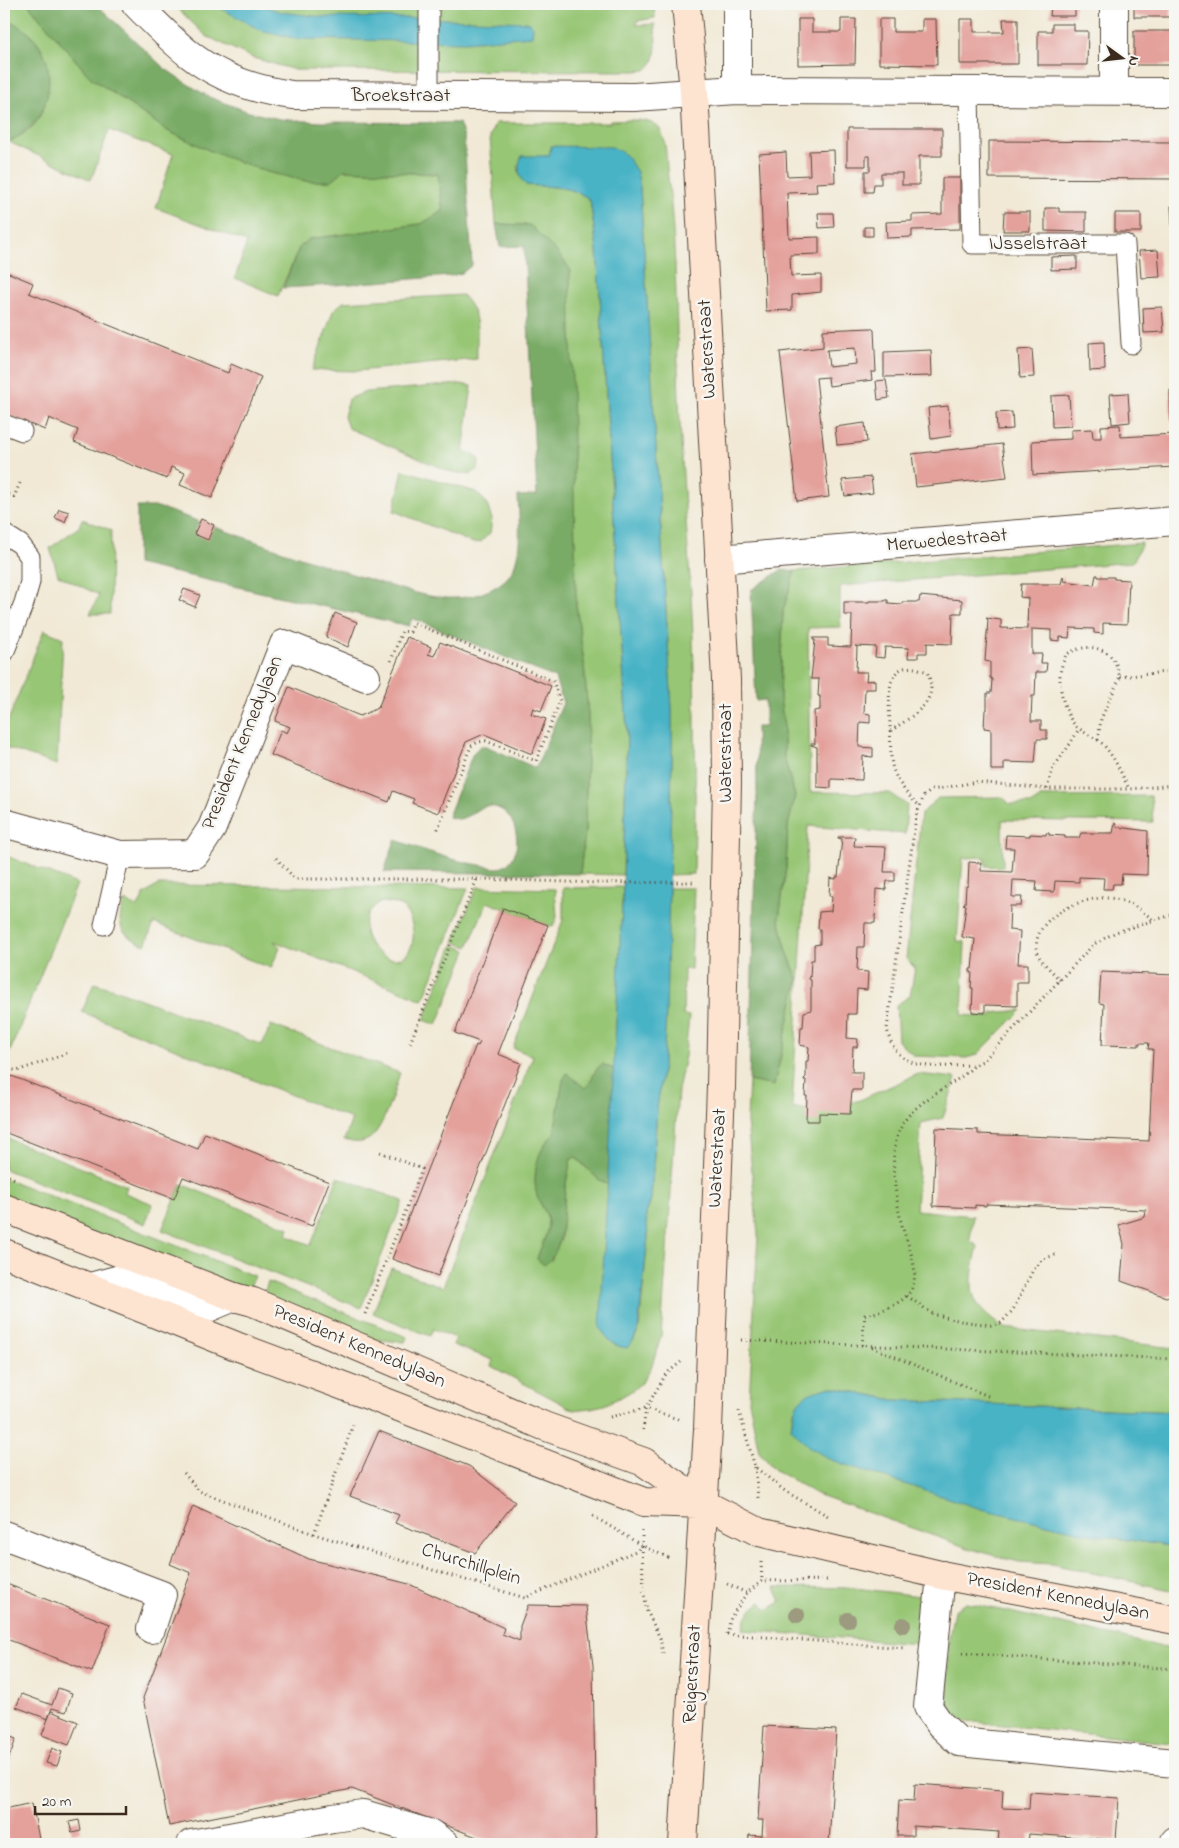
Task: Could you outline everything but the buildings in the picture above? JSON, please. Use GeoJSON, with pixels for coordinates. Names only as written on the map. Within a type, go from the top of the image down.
{"type":"FeatureCollection","features":[{"type":"Feature","properties":{"kind":"street","name":"Broekstraat"},"geometry":{"type":"LineString","coordinates":[[136,4],[197,60],[216,71],[254,87],[278,93],[298,95],[634,97],[694,92]]}},
{"type":"Feature","properties":{"kind":"street","name":"Waterstraat"},"geometry":{"type":"LineString","coordinates":[[686,4],[694,92],[726,679],[727,783],[721,1087],[704,1504]]}},
{"type":"Feature","properties":{"kind":"street"},"geometry":{"type":"LineString","coordinates":[[737,4],[737,90]]}},
{"type":"Feature","properties":{"kind":"street"},"geometry":{"type":"LineString","coordinates":[[1114,4],[1114,90]]}},
{"type":"Feature","properties":{"kind":"street"},"geometry":{"type":"LineString","coordinates":[[694,92],[737,90],[969,92],[1114,90],[1175,92]]}},
{"type":"Feature","properties":{"kind":"street","name":"Merwedestraat"},"geometry":{"type":"LineString","coordinates":[[719,559],[1175,521]]}},
{"type":"Feature","properties":{"kind":"street","name":"President Kennedylaan"},"geometry":{"type":"LineString","coordinates":[[4,823],[120,855],[195,854],[212,828],[284,644],[366,677]]}},
{"type":"Feature","properties":{"kind":"street","name":"President Kennedylaan"},"geometry":{"type":"LineString","coordinates":[[4,1208],[234,1297],[253,1302],[544,1426],[644,1462],[704,1504],[759,1532],[940,1575],[1175,1620]]}},
{"type":"Feature","properties":{"kind":"street","name":"President Kennedylaan"},"geometry":{"type":"LineString","coordinates":[[4,1253],[236,1346],[644,1502],[704,1504]]}},
{"type":"Feature","properties":{"kind":"street"},"geometry":{"type":"LineString","coordinates":[[90,1287],[120,1279],[203,1310],[234,1297]]}},
{"type":"Feature","properties":{"kind":"street","name":"Reigerstraat"},"geometry":{"type":"LineString","coordinates":[[683,1844],[704,1504]]}},
{"type":"Feature","properties":{"kind":"street"},"geometry":{"type":"LineString","coordinates":[[4,1535],[162,1595],[151,1629]]}},
{"type":"Feature","properties":{"kind":"street","name":"President Kennedylaan"},"geometry":{"type":"LineString","coordinates":[[940,1575],[928,1708],[940,1724],[960,1742],[1175,1763]]}},
{"type":"Feature","properties":{"kind":"street"},"geometry":{"type":"LineString","coordinates":[[191,1844],[363,1814],[431,1834],[445,1844]]}},
{"type":"Feature","properties":{"kind":"lane"},"geometry":{"type":"LineString","coordinates":[[429,4],[429,96]]}},
{"type":"Feature","properties":{"kind":"lane","name":"IJsselstraat"},"geometry":{"type":"LineString","coordinates":[[969,92],[972,244],[1125,244],[1131,344]]}},
{"type":"Feature","properties":{"kind":"lane"},"geometry":{"type":"LineString","coordinates":[[4,424],[22,431]]}},
{"type":"Feature","properties":{"kind":"lane"},"geometry":{"type":"LineString","coordinates":[[4,534],[20,544],[30,557],[30,582],[24,604],[4,653]]}},
{"type":"Feature","properties":{"kind":"lane"},"geometry":{"type":"LineString","coordinates":[[104,925],[120,855]]}},
{"type":"Feature","properties":{"kind":"path"},"geometry":{"type":"LineString","coordinates":[[4,494],[14,497],[20,483]]}},
{"type":"Feature","properties":{"kind":"path"},"geometry":{"type":"LineString","coordinates":[[366,677],[383,682],[402,631],[410,632],[414,624],[553,681],[560,701],[536,761],[486,741],[474,744],[468,751],[437,831]]}},
{"type":"Feature","properties":{"kind":"path"},"geometry":{"type":"LineString","coordinates":[[1098,740],[1101,719],[1120,677],[1112,657],[1103,651],[1091,647],[1080,648],[1066,655],[1062,666],[1060,678],[1066,708],[1070,718],[1079,729],[1106,747],[1129,789]]}},
{"type":"Feature","properties":{"kind":"path"},"geometry":{"type":"LineString","coordinates":[[890,731],[916,712],[929,698],[932,690],[931,679],[927,672],[913,666],[904,667],[896,673],[891,683],[890,731],[892,766],[905,791],[920,806]]}},
{"type":"Feature","properties":{"kind":"path"},"geometry":{"type":"LineString","coordinates":[[1120,677],[1175,671]]}},
{"type":"Feature","properties":{"kind":"path"},"geometry":{"type":"LineString","coordinates":[[1047,789],[1052,770],[1079,729]]}},
{"type":"Feature","properties":{"kind":"path"},"geometry":{"type":"LineString","coordinates":[[1175,785],[1129,789],[1047,789],[976,782],[932,790],[924,796],[916,816],[887,1029],[889,1040],[902,1058],[910,1063],[929,1067],[973,1065],[983,1061],[1094,944],[1116,932],[1175,914]]}},
{"type":"Feature","properties":{"kind":"path"},"geometry":{"type":"LineString","coordinates":[[276,858],[295,879],[477,878],[598,883],[674,882]]}},
{"type":"Feature","properties":{"kind":"path"},"geometry":{"type":"LineString","coordinates":[[410,1043],[477,878]]}},
{"type":"Feature","properties":{"kind":"path"},"geometry":{"type":"LineString","coordinates":[[1060,980],[1039,957],[1036,946],[1038,935],[1044,924],[1053,917],[1066,909],[1089,900],[1110,898],[1140,908],[1154,920]]}},
{"type":"Feature","properties":{"kind":"path"},"geometry":{"type":"LineString","coordinates":[[4,1067],[17,1071],[68,1053]]}},
{"type":"Feature","properties":{"kind":"path"},"geometry":{"type":"LineString","coordinates":[[862,1345],[865,1315],[877,1313],[907,1296],[916,1274],[900,1218],[893,1156],[899,1131],[904,1122],[924,1102],[966,1073],[973,1065]]}},
{"type":"Feature","properties":{"kind":"path"},"geometry":{"type":"LineString","coordinates":[[365,1314],[422,1169],[380,1152]]}},
{"type":"Feature","properties":{"kind":"path"},"geometry":{"type":"LineString","coordinates":[[907,1296],[933,1314],[991,1325],[1001,1323],[1013,1310],[1032,1272],[1043,1259],[1058,1254]]}},
{"type":"Feature","properties":{"kind":"path"},"geometry":{"type":"LineString","coordinates":[[646,1408],[666,1374],[710,1338],[1175,1359]]}},
{"type":"Feature","properties":{"kind":"path"},"geometry":{"type":"LineString","coordinates":[[870,1346],[988,1396]]}},
{"type":"Feature","properties":{"kind":"path"},"geometry":{"type":"LineString","coordinates":[[314,1534],[365,1394]]}},
{"type":"Feature","properties":{"kind":"path"},"geometry":{"type":"LineString","coordinates":[[738,1408],[755,1467],[785,1491],[831,1518]]}},
{"type":"Feature","properties":{"kind":"path","name":"Churchillplein"},"geometry":{"type":"LineString","coordinates":[[184,1472],[199,1491],[314,1534],[525,1598],[638,1550],[641,1544],[644,1559],[643,1588],[647,1611],[660,1638],[664,1655]]}},
{"type":"Feature","properties":{"kind":"green space"},"geometry":{"type":"Polygon","coordinates":[[[4,4],[28,4],[90,77],[168,131],[215,153],[267,172],[306,181],[331,181],[344,170],[438,174],[443,211],[421,224],[309,239],[299,248],[278,296],[235,278],[247,242],[156,208],[173,154],[109,130],[91,180],[9,142],[30,129],[38,119],[46,99],[48,77],[47,66],[40,46],[24,29],[4,18],[4,4]]]}},
{"type":"Feature","properties":{"kind":"green space"},"geometry":{"type":"Polygon","coordinates":[[[28,4],[96,4],[164,68],[209,97],[249,112],[280,119],[320,122],[459,123],[464,137],[472,265],[462,273],[450,276],[283,288],[299,248],[309,239],[421,224],[443,211],[438,174],[344,170],[331,181],[306,181],[267,172],[215,153],[168,131],[90,77],[28,4]]]}},
{"type":"Feature","properties":{"kind":"green space"},"geometry":{"type":"Polygon","coordinates":[[[173,4],[654,4],[655,18],[637,21],[637,25],[655,24],[656,49],[650,66],[646,70],[636,71],[295,70],[253,58],[206,36],[173,4]]]}},
{"type":"Feature","properties":{"kind":"green space"},"geometry":{"type":"Polygon","coordinates":[[[4,18],[24,29],[37,41],[45,56],[49,80],[45,105],[40,116],[33,125],[19,136],[7,142],[4,142],[4,18]]]}},
{"type":"Feature","properties":{"kind":"green space"},"geometry":{"type":"Polygon","coordinates":[[[639,120],[653,124],[662,133],[666,149],[674,249],[680,425],[693,629],[695,734],[694,874],[669,875],[672,709],[640,187],[551,146],[550,156],[544,156],[518,166],[519,174],[526,185],[568,189],[590,200],[597,249],[627,730],[623,875],[580,874],[585,831],[588,716],[584,663],[576,604],[574,509],[530,225],[496,224],[490,137],[495,123],[610,123],[610,121],[639,120]]]}},
{"type":"Feature","properties":{"kind":"green space"},"geometry":{"type":"Polygon","coordinates":[[[496,224],[530,225],[557,252],[570,269],[576,604],[584,663],[588,716],[585,831],[580,874],[384,872],[395,840],[448,858],[494,868],[506,865],[512,859],[516,850],[517,840],[512,821],[506,813],[498,808],[486,806],[459,819],[448,817],[473,753],[480,746],[486,746],[536,768],[563,703],[555,678],[412,618],[409,626],[137,564],[137,507],[158,507],[333,568],[424,595],[462,598],[485,592],[500,584],[512,571],[516,562],[519,540],[518,496],[537,495],[524,246],[500,247],[496,224]]]}},
{"type":"Feature","properties":{"kind":"green space"},"geometry":{"type":"Polygon","coordinates":[[[462,295],[473,310],[477,325],[477,359],[357,371],[312,370],[333,311],[343,302],[462,295]]]}},
{"type":"Feature","properties":{"kind":"green space"},"geometry":{"type":"Polygon","coordinates":[[[460,384],[472,386],[463,451],[475,455],[479,461],[478,469],[470,475],[448,471],[348,428],[344,417],[348,399],[366,392],[460,384]]]}},
{"type":"Feature","properties":{"kind":"green space"},"geometry":{"type":"Polygon","coordinates":[[[403,470],[476,492],[486,502],[492,519],[490,533],[481,542],[473,543],[394,511],[403,470]]]}},
{"type":"Feature","properties":{"kind":"green space"},"geometry":{"type":"Polygon","coordinates":[[[82,519],[111,530],[110,614],[90,614],[99,595],[58,575],[50,548],[79,527],[82,519]]]}},
{"type":"Feature","properties":{"kind":"green space"},"geometry":{"type":"Polygon","coordinates":[[[1142,543],[1133,562],[840,586],[840,627],[808,628],[810,792],[889,793],[907,805],[905,834],[808,826],[792,1108],[821,1111],[860,1100],[918,1074],[956,1078],[943,1118],[921,1123],[916,1210],[973,1216],[970,1241],[978,1246],[972,1273],[973,1293],[976,1302],[982,1311],[1004,1328],[1175,1348],[1175,1412],[894,1400],[831,1387],[793,1411],[791,1429],[1090,1534],[1175,1547],[1175,1591],[1051,1564],[1019,1562],[971,1549],[816,1494],[775,1470],[759,1452],[749,1401],[758,1235],[747,1121],[749,1081],[774,1086],[798,979],[787,952],[779,919],[786,868],[788,826],[795,796],[784,757],[784,727],[780,698],[783,611],[795,571],[1142,543]]]}},
{"type":"Feature","properties":{"kind":"green space"},"geometry":{"type":"Polygon","coordinates":[[[781,570],[795,571],[783,611],[780,698],[784,727],[784,757],[795,796],[788,826],[786,868],[779,919],[787,952],[798,979],[774,1086],[749,1081],[757,792],[756,727],[765,727],[765,700],[756,701],[751,590],[781,570]]]}},
{"type":"Feature","properties":{"kind":"green space"},"geometry":{"type":"Polygon","coordinates":[[[44,630],[63,638],[57,765],[4,747],[4,731],[44,630]]]}},
{"type":"Feature","properties":{"kind":"green space"},"geometry":{"type":"Polygon","coordinates":[[[1151,796],[1153,822],[1002,820],[1003,867],[986,866],[985,857],[963,858],[957,941],[965,942],[962,1015],[991,1017],[993,1013],[1022,1010],[977,1055],[966,1058],[914,1056],[898,1041],[896,1005],[910,996],[915,968],[906,959],[921,814],[938,798],[1002,797],[1010,804],[1032,804],[1042,797],[1151,796]]]}},
{"type":"Feature","properties":{"kind":"green space"},"geometry":{"type":"Polygon","coordinates":[[[4,855],[77,884],[5,1064],[4,1063],[4,855]]]}},
{"type":"Feature","properties":{"kind":"green space"},"geometry":{"type":"Polygon","coordinates":[[[158,885],[468,888],[423,1000],[274,941],[280,947],[271,968],[154,923],[145,945],[137,942],[122,929],[120,917],[125,901],[138,907],[144,895],[158,885]],[[382,902],[372,909],[368,915],[365,926],[366,936],[378,953],[395,959],[404,956],[410,949],[413,938],[411,920],[401,906],[382,902]]]}},
{"type":"Feature","properties":{"kind":"green space"},"geometry":{"type":"Polygon","coordinates":[[[477,887],[555,889],[557,917],[553,927],[487,902],[468,947],[454,942],[477,887]]]}},
{"type":"Feature","properties":{"kind":"green space"},"geometry":{"type":"Polygon","coordinates":[[[623,887],[614,1069],[602,1064],[596,1070],[585,1089],[577,1081],[563,1080],[554,1134],[543,1147],[537,1162],[535,1179],[537,1196],[546,1214],[548,1226],[537,1259],[551,1261],[561,1238],[565,1189],[571,1159],[575,1157],[598,1179],[608,1185],[607,1213],[633,1341],[639,1330],[648,1237],[646,1214],[651,1199],[657,1109],[663,1063],[669,888],[694,888],[691,969],[684,969],[683,1015],[689,1016],[685,1056],[678,1090],[661,1337],[651,1368],[642,1382],[633,1390],[604,1405],[574,1410],[491,1366],[493,1360],[453,1345],[456,1338],[433,1329],[430,1336],[373,1313],[391,1268],[443,1287],[533,1056],[513,1048],[563,920],[563,888],[623,887]]]}},
{"type":"Feature","properties":{"kind":"green space"},"geometry":{"type":"Polygon","coordinates":[[[453,945],[467,950],[437,1025],[424,1020],[453,945]]]}},
{"type":"Feature","properties":{"kind":"green space"},"geometry":{"type":"Polygon","coordinates":[[[94,983],[262,1045],[271,1025],[400,1073],[383,1120],[373,1136],[367,1140],[353,1142],[344,1140],[352,1119],[82,1012],[94,983]]]}},
{"type":"Feature","properties":{"kind":"green space"},"geometry":{"type":"Polygon","coordinates":[[[602,1064],[614,1069],[608,1185],[598,1179],[576,1157],[571,1159],[565,1186],[563,1220],[559,1241],[551,1259],[544,1265],[537,1259],[546,1235],[548,1221],[537,1196],[535,1179],[537,1162],[543,1147],[554,1134],[563,1080],[567,1073],[585,1088],[602,1064]]]}},
{"type":"Feature","properties":{"kind":"green space"},"geometry":{"type":"Polygon","coordinates":[[[4,1137],[127,1186],[125,1193],[153,1204],[145,1224],[4,1169],[4,1137]]]}},
{"type":"Feature","properties":{"kind":"green space"},"geometry":{"type":"Polygon","coordinates":[[[338,1177],[403,1201],[361,1308],[162,1230],[181,1184],[289,1228],[287,1236],[311,1245],[338,1177]]]}},
{"type":"Feature","properties":{"kind":"green space"},"geometry":{"type":"Polygon","coordinates":[[[4,1178],[254,1276],[247,1296],[4,1200],[4,1178]]]}},
{"type":"Feature","properties":{"kind":"green space"},"geometry":{"type":"Polygon","coordinates":[[[268,1282],[407,1337],[405,1342],[354,1338],[261,1301],[268,1282]]]}},
{"type":"Feature","properties":{"kind":"green space"},"geometry":{"type":"Polygon","coordinates":[[[775,1587],[855,1588],[920,1596],[917,1644],[743,1630],[749,1613],[761,1602],[767,1610],[781,1602],[775,1587]]]}},
{"type":"Feature","properties":{"kind":"green space"},"geometry":{"type":"Polygon","coordinates":[[[966,1603],[1175,1650],[1175,1719],[1171,1743],[947,1719],[949,1638],[954,1610],[966,1603]]]}},
{"type":"Feature","properties":{"kind":"water"},"geometry":{"type":"Polygon","coordinates":[[[213,4],[257,4],[282,12],[321,17],[526,22],[533,27],[532,36],[465,42],[296,39],[260,30],[213,4]]]}},
{"type":"Feature","properties":{"kind":"water"},"geometry":{"type":"Polygon","coordinates":[[[551,146],[612,147],[622,152],[628,158],[637,172],[640,187],[672,709],[672,758],[666,1016],[663,1063],[657,1109],[651,1199],[646,1214],[648,1237],[638,1330],[627,1348],[614,1344],[600,1328],[623,887],[627,730],[597,249],[590,200],[568,189],[526,185],[521,178],[519,163],[522,156],[549,156],[551,146]]]}},
{"type":"Feature","properties":{"kind":"water"},"geometry":{"type":"Polygon","coordinates":[[[831,1387],[894,1400],[1175,1412],[1175,1547],[1090,1534],[981,1509],[831,1460],[809,1447],[791,1429],[795,1410],[801,1399],[813,1392],[831,1387]]]}}]}
